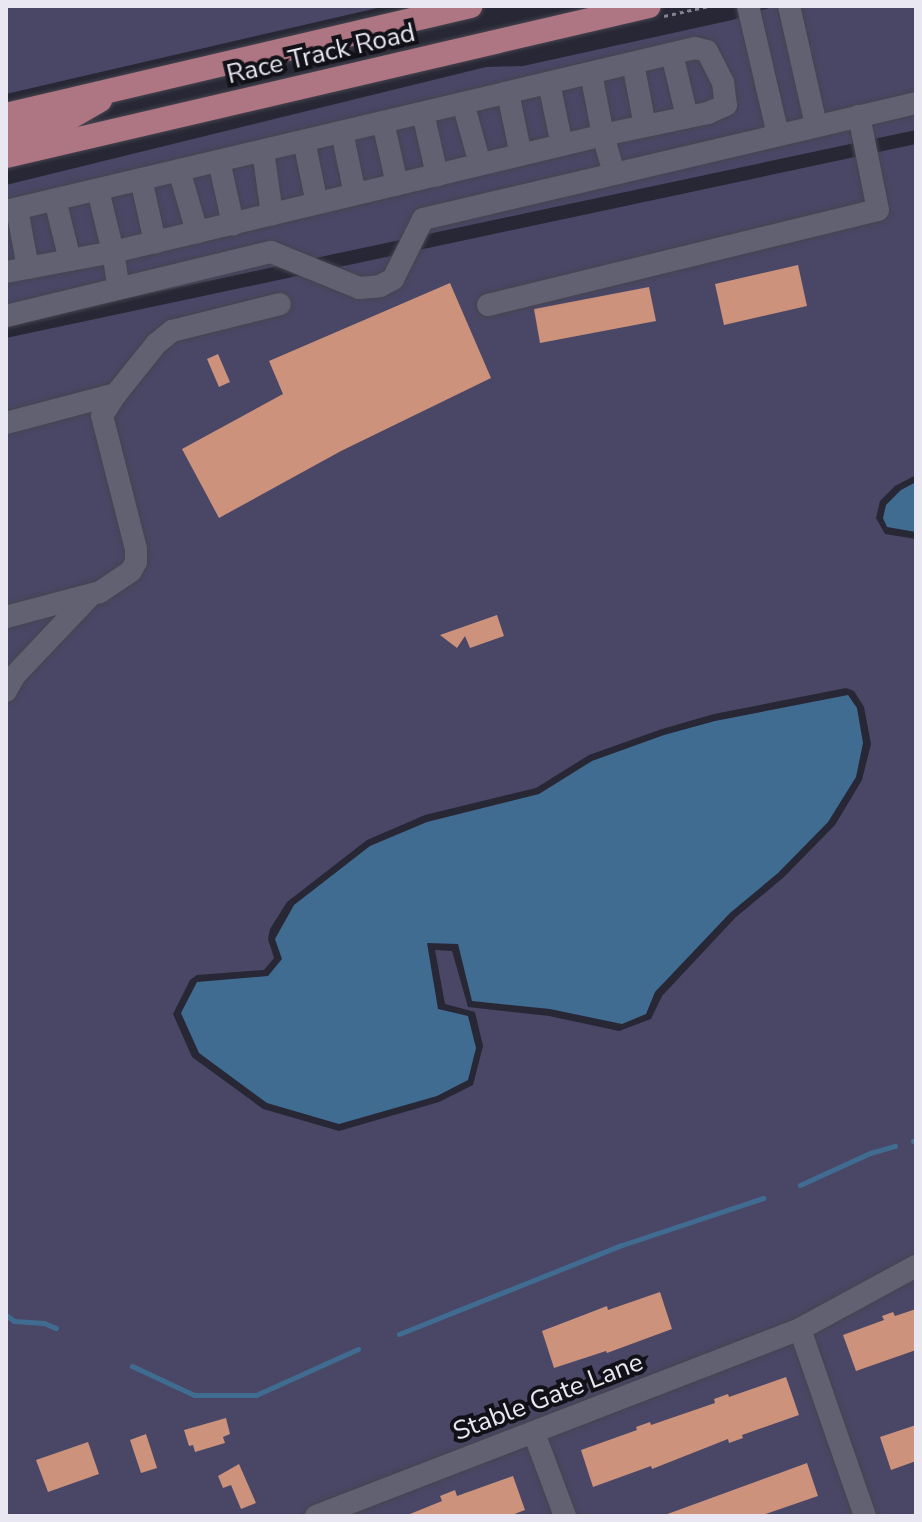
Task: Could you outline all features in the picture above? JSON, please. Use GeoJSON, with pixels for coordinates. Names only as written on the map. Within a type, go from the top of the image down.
{"type":"FeatureCollection","features":[{"type":"Feature","properties":{"kind":"main road","name":"Race Track Road"},"geometry":{"type":"LineString","coordinates":[[6,115],[470,6]]}},
{"type":"Feature","properties":{"kind":"main road","name":"Race Track Road"},"geometry":{"type":"LineString","coordinates":[[6,156],[649,6]]}},
{"type":"Feature","properties":{"kind":"main road"},"geometry":{"type":"LineString","coordinates":[[6,133],[69,118],[119,88]]}},
{"type":"Feature","properties":{"kind":"lane"},"geometry":{"type":"LineString","coordinates":[[748,6],[778,135]]}},
{"type":"Feature","properties":{"kind":"lane"},"geometry":{"type":"LineString","coordinates":[[789,6],[816,125]]}},
{"type":"Feature","properties":{"kind":"lane"},"geometry":{"type":"LineString","coordinates":[[695,48],[707,51],[723,82],[726,105],[687,117],[113,252],[17,270],[12,210],[633,63],[695,48]]}},
{"type":"Feature","properties":{"kind":"lane"},"geometry":{"type":"LineString","coordinates":[[672,54],[687,117]]}},
{"type":"Feature","properties":{"kind":"lane"},"geometry":{"type":"LineString","coordinates":[[633,63],[645,126]]}},
{"type":"Feature","properties":{"kind":"lane"},"geometry":{"type":"LineString","coordinates":[[591,73],[614,173]]}},
{"type":"Feature","properties":{"kind":"lane"},"geometry":{"type":"LineString","coordinates":[[549,83],[562,145]]}},
{"type":"Feature","properties":{"kind":"lane"},"geometry":{"type":"LineString","coordinates":[[508,93],[521,155]]}},
{"type":"Feature","properties":{"kind":"lane"},"geometry":{"type":"LineString","coordinates":[[463,103],[480,164]]}},
{"type":"Feature","properties":{"kind":"lane"},"geometry":{"type":"LineString","coordinates":[[6,316],[271,252],[359,288],[380,286],[393,279],[423,219],[916,103]]}},
{"type":"Feature","properties":{"kind":"lane"},"geometry":{"type":"LineString","coordinates":[[423,113],[437,175]]}},
{"type":"Feature","properties":{"kind":"lane"},"geometry":{"type":"LineString","coordinates":[[488,305],[878,210],[859,116]]}},
{"type":"Feature","properties":{"kind":"lane"},"geometry":{"type":"LineString","coordinates":[[383,122],[397,184]]}},
{"type":"Feature","properties":{"kind":"lane"},"geometry":{"type":"LineString","coordinates":[[342,132],[355,194]]}},
{"type":"Feature","properties":{"kind":"lane"},"geometry":{"type":"LineString","coordinates":[[304,141],[317,203]]}},
{"type":"Feature","properties":{"kind":"lane"},"geometry":{"type":"LineString","coordinates":[[263,151],[272,214]]}},
{"type":"Feature","properties":{"kind":"lane"},"geometry":{"type":"LineString","coordinates":[[219,161],[233,224]]}},
{"type":"Feature","properties":{"kind":"lane"},"geometry":{"type":"LineString","coordinates":[[179,170],[197,232]]}},
{"type":"Feature","properties":{"kind":"lane"},"geometry":{"type":"LineString","coordinates":[[141,179],[155,242]]}},
{"type":"Feature","properties":{"kind":"lane"},"geometry":{"type":"LineString","coordinates":[[98,190],[119,289]]}},
{"type":"Feature","properties":{"kind":"lane"},"geometry":{"type":"LineString","coordinates":[[55,200],[70,260]]}},
{"type":"Feature","properties":{"kind":"lane"},"geometry":{"type":"LineString","coordinates":[[6,617],[89,596],[122,578],[136,562],[136,549],[102,416],[156,344],[172,331],[280,304]]}},
{"type":"Feature","properties":{"kind":"lane"},"geometry":{"type":"LineString","coordinates":[[6,423],[116,394]]}},
{"type":"Feature","properties":{"kind":"lane"},"geometry":{"type":"LineString","coordinates":[[6,691],[15,675],[89,596]]}},
{"type":"Feature","properties":{"kind":"lane","name":"Stable Gate Lane"},"geometry":{"type":"LineString","coordinates":[[316,1516],[800,1329],[916,1266]]}},
{"type":"Feature","properties":{"kind":"lane"},"geometry":{"type":"LineString","coordinates":[[800,1329],[865,1516]]}},
{"type":"Feature","properties":{"kind":"lane"},"geometry":{"type":"LineString","coordinates":[[534,1433],[565,1516]]}},
{"type":"Feature","properties":{"kind":"shaded area"},"geometry":{"type":"Polygon","coordinates":[[[6,6],[386,6],[6,94],[6,6]]]}},
{"type":"Feature","properties":{"kind":"shaded area"},"geometry":{"type":"Polygon","coordinates":[[[775,6],[916,6],[916,130],[6,324],[6,185],[486,67],[523,66],[732,20],[775,6]]]}},
{"type":"Feature","properties":{"kind":"shaded area"},"geometry":{"type":"Polygon","coordinates":[[[916,144],[916,475],[895,486],[880,501],[876,518],[885,534],[916,539],[916,1516],[6,1516],[6,338],[916,144]],[[846,688],[714,714],[662,729],[589,755],[536,788],[425,815],[367,840],[287,902],[270,929],[268,939],[274,958],[264,970],[197,975],[190,980],[173,1014],[192,1057],[263,1109],[339,1131],[439,1102],[473,1085],[483,1046],[475,1012],[445,1004],[435,950],[452,951],[468,1007],[549,1016],[619,1031],[651,1019],[662,996],[735,918],[784,877],[835,825],[862,780],[871,744],[864,707],[854,691],[846,688]]]}},
{"type":"Feature","properties":{"kind":"water"},"geometry":{"type":"Polygon","coordinates":[[[916,482],[916,532],[887,527],[883,518],[886,505],[901,490],[916,482]]]}},
{"type":"Feature","properties":{"kind":"water"},"geometry":{"type":"Polygon","coordinates":[[[848,695],[857,708],[863,743],[856,777],[828,822],[778,873],[730,913],[655,992],[646,1014],[622,1024],[550,1009],[472,1001],[458,944],[427,943],[438,1009],[468,1016],[476,1048],[468,1080],[437,1096],[339,1124],[267,1103],[199,1053],[181,1013],[197,982],[268,976],[282,959],[275,939],[294,905],[370,846],[427,822],[539,794],[592,761],[664,735],[715,721],[848,695]]]}},
{"type":"Feature","properties":{"kind":"building"},"geometry":{"type":"Polygon","coordinates":[[[798,265],[807,306],[724,325],[715,284],[798,265]]]}},
{"type":"Feature","properties":{"kind":"building"},"geometry":{"type":"Polygon","coordinates":[[[450,283],[491,378],[341,451],[219,518],[182,449],[283,394],[269,361],[450,283]]]}},
{"type":"Feature","properties":{"kind":"building"},"geometry":{"type":"Polygon","coordinates":[[[649,287],[656,321],[540,343],[534,309],[649,287]]]}},
{"type":"Feature","properties":{"kind":"building"},"geometry":{"type":"Polygon","coordinates":[[[218,354],[230,382],[219,387],[207,359],[218,354]]]}},
{"type":"Feature","properties":{"kind":"building"},"geometry":{"type":"Polygon","coordinates":[[[497,615],[504,636],[470,648],[465,636],[457,648],[440,635],[497,615]]]}},
{"type":"Feature","properties":{"kind":"building"},"geometry":{"type":"Polygon","coordinates":[[[660,1292],[672,1329],[554,1368],[542,1331],[607,1306],[608,1310],[660,1292]]]}},
{"type":"Feature","properties":{"kind":"building"},"geometry":{"type":"Polygon","coordinates":[[[916,1309],[916,1350],[856,1371],[843,1335],[884,1320],[882,1316],[893,1312],[895,1316],[916,1309]]]}},
{"type":"Feature","properties":{"kind":"building"},"geometry":{"type":"Polygon","coordinates":[[[786,1377],[799,1415],[742,1435],[743,1438],[729,1443],[728,1439],[652,1469],[651,1466],[593,1487],[581,1450],[637,1430],[636,1427],[650,1422],[651,1425],[715,1403],[714,1399],[728,1394],[729,1397],[786,1377]]]}},
{"type":"Feature","properties":{"kind":"building"},"geometry":{"type":"Polygon","coordinates":[[[226,1418],[230,1434],[223,1437],[225,1443],[195,1452],[193,1445],[189,1446],[184,1430],[226,1418]]]}},
{"type":"Feature","properties":{"kind":"building"},"geometry":{"type":"Polygon","coordinates":[[[916,1425],[916,1461],[891,1470],[880,1437],[916,1425]]]}},
{"type":"Feature","properties":{"kind":"building"},"geometry":{"type":"Polygon","coordinates":[[[146,1434],[157,1468],[141,1473],[130,1440],[146,1434]]]}},
{"type":"Feature","properties":{"kind":"building"},"geometry":{"type":"Polygon","coordinates":[[[88,1442],[99,1474],[48,1492],[36,1460],[88,1442]]]}},
{"type":"Feature","properties":{"kind":"building"},"geometry":{"type":"Polygon","coordinates":[[[807,1463],[818,1496],[760,1516],[662,1516],[807,1463]]]}},
{"type":"Feature","properties":{"kind":"building"},"geometry":{"type":"Polygon","coordinates":[[[239,1464],[256,1503],[241,1509],[231,1485],[223,1488],[218,1476],[239,1464]]]}},
{"type":"Feature","properties":{"kind":"building"},"geometry":{"type":"Polygon","coordinates":[[[513,1476],[525,1510],[509,1516],[405,1516],[442,1501],[440,1496],[455,1490],[457,1496],[513,1476]]]}},
{"type":"Feature","properties":{"kind":"waterway"},"geometry":{"type":"LineString","coordinates":[[800,1185],[870,1153],[895,1146]]}},
{"type":"Feature","properties":{"kind":"waterway"},"geometry":{"type":"LineString","coordinates":[[399,1334],[622,1245],[763,1198]]}},
{"type":"Feature","properties":{"kind":"waterway"},"geometry":{"type":"LineString","coordinates":[[6,1315],[14,1321],[44,1323],[56,1328]]}},
{"type":"Feature","properties":{"kind":"waterway"},"geometry":{"type":"LineString","coordinates":[[132,1366],[194,1395],[256,1395],[358,1349]]}}]}
